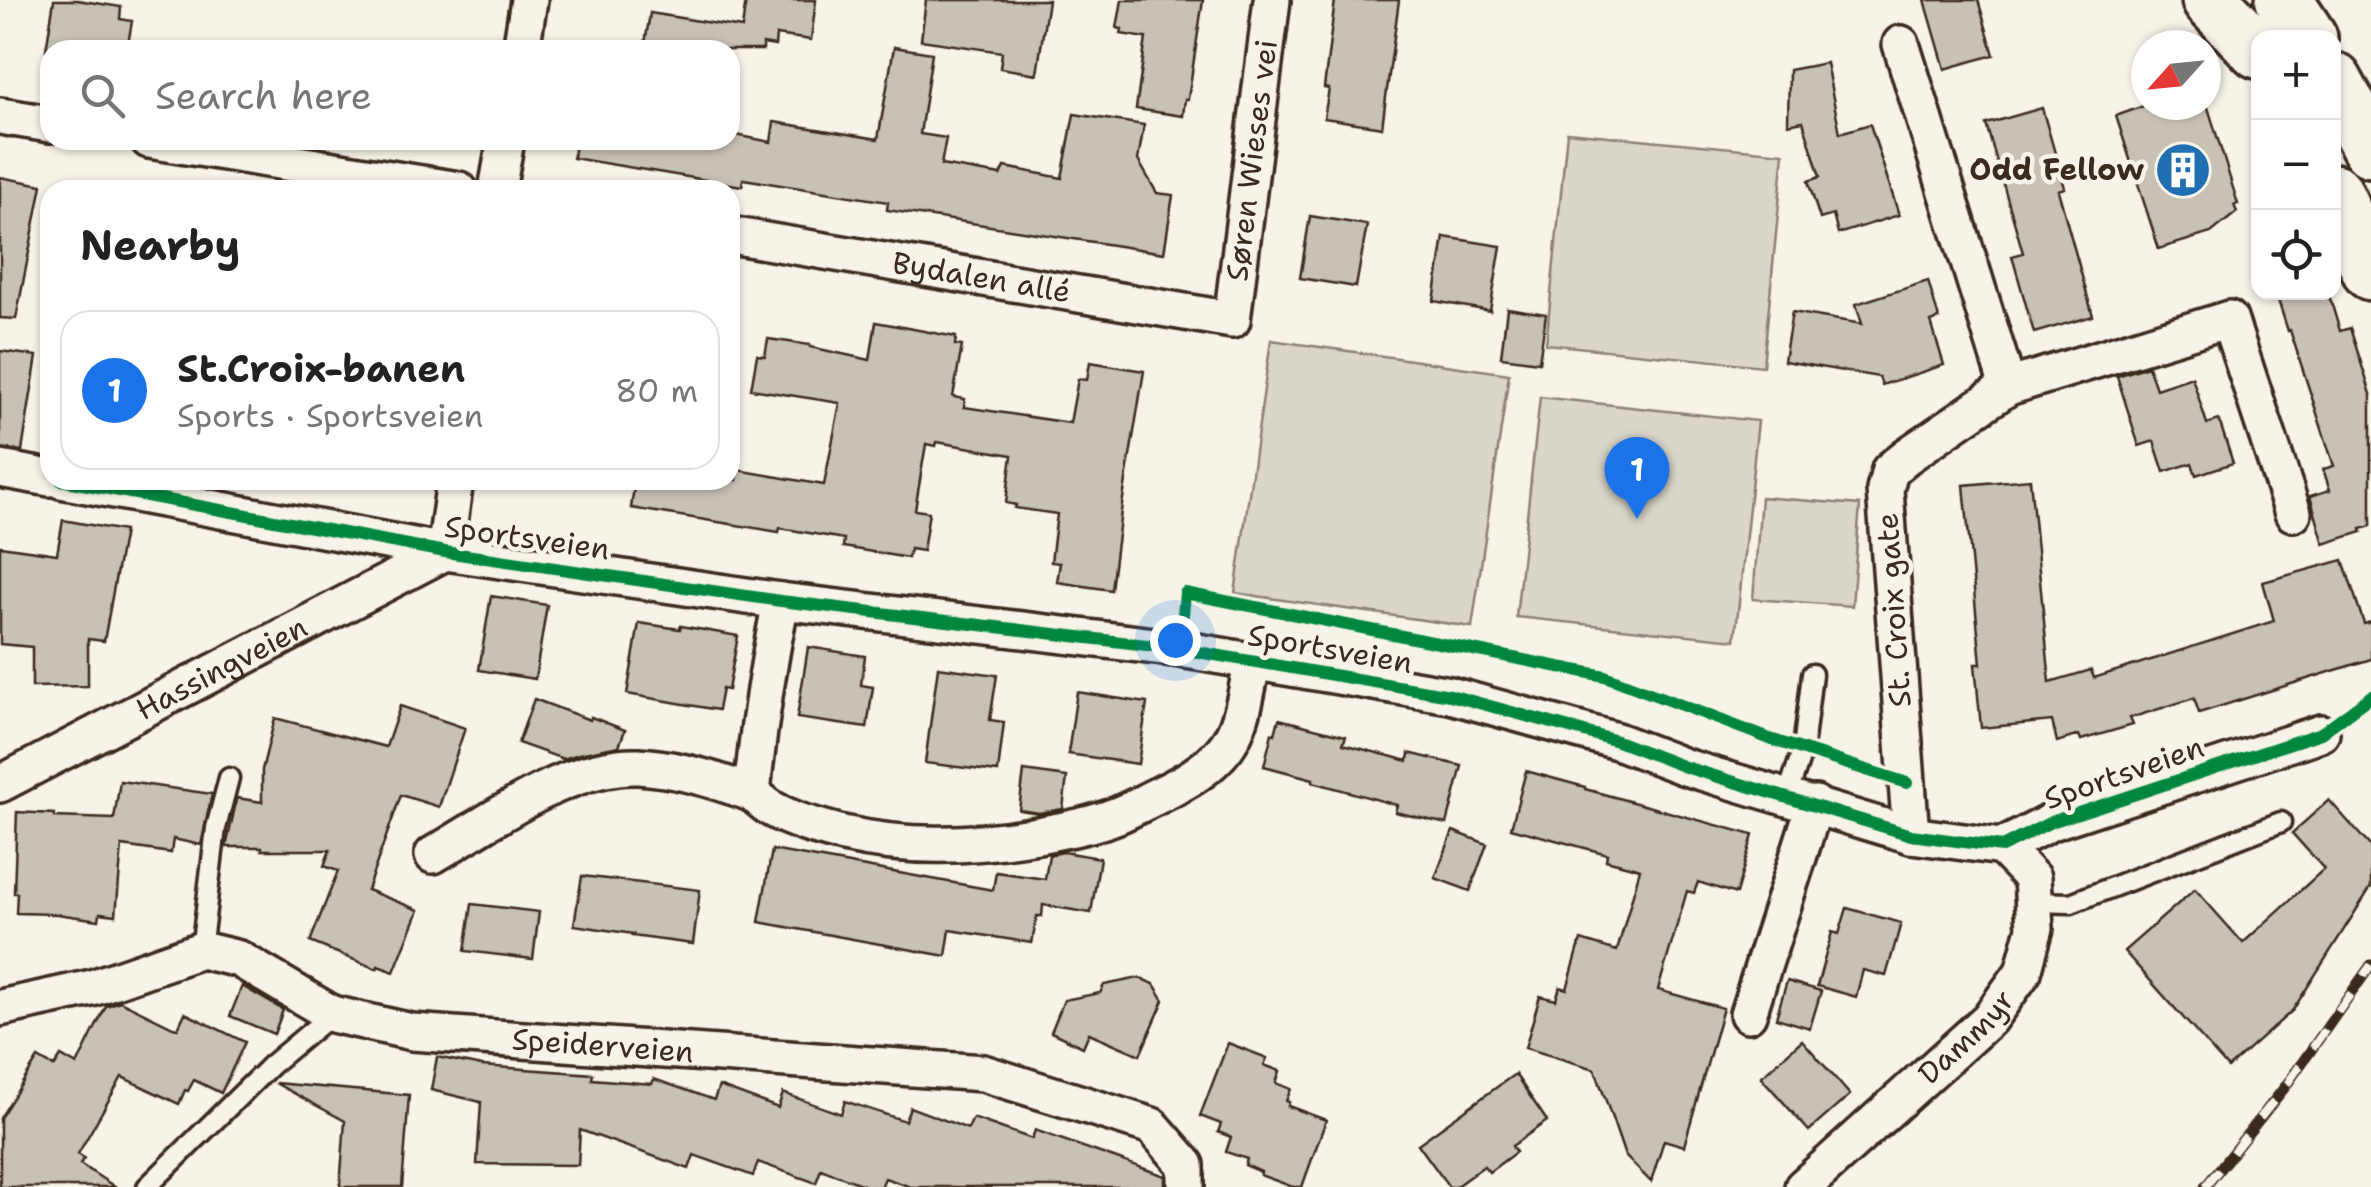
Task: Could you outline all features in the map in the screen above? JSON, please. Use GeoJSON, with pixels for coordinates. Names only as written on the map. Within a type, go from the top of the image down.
{"type":"FeatureCollection","features":[{"type":"Feature","properties":{"kind":"highway"},"geometry":{"type":"LineString","coordinates":[[2210,0],[2251,43]]}},
{"type":"Feature","properties":{"kind":"highway"},"geometry":{"type":"LineString","coordinates":[[2284,0],[2304,30]]}},
{"type":"Feature","properties":{"kind":"highway"},"geometry":{"type":"LineString","coordinates":[[2341,94],[2371,149]]}},
{"type":"Feature","properties":{"kind":"highway"},"geometry":{"type":"LineString","coordinates":[[2341,207],[2371,272]]}},
{"type":"Feature","properties":{"kind":"street"},"geometry":{"type":"LineString","coordinates":[[523,40],[529,0]]}},
{"type":"Feature","properties":{"kind":"street","name":"Søren Wieses vei"},"geometry":{"type":"LineString","coordinates":[[1232,320],[1272,0]]}},
{"type":"Feature","properties":{"kind":"street"},"geometry":{"type":"LineString","coordinates":[[1901,44],[2008,386]]}},
{"type":"Feature","properties":{"kind":"street"},"geometry":{"type":"LineString","coordinates":[[0,116],[40,122]]}},
{"type":"Feature","properties":{"kind":"street"},"geometry":{"type":"LineString","coordinates":[[211,150],[398,180]]}},
{"type":"Feature","properties":{"kind":"street"},"geometry":{"type":"LineString","coordinates":[[499,180],[504,150]]}},
{"type":"Feature","properties":{"kind":"street","name":"Bydalen allé"},"geometry":{"type":"LineString","coordinates":[[740,238],[1232,320]]}},
{"type":"Feature","properties":{"kind":"street","name":"St. Croix gate"},"geometry":{"type":"LineString","coordinates":[[1910,835],[1885,490],[1890,470],[1906,456],[2008,386],[2229,319],[2293,513]]}},
{"type":"Feature","properties":{"kind":"street"},"geometry":{"type":"LineString","coordinates":[[0,468],[40,476]]}},
{"type":"Feature","properties":{"kind":"street","name":"Sportsveien"},"geometry":{"type":"LineString","coordinates":[[114,490],[445,552],[781,601],[1161,646],[1450,695],[1617,741],[1685,767],[1910,835],[2002,848],[2051,822],[2321,733]]}},
{"type":"Feature","properties":{"kind":"street"},"geometry":{"type":"LineString","coordinates":[[445,552],[454,490]]}},
{"type":"Feature","properties":{"kind":"street","name":"Hassingveien"},"geometry":{"type":"LineString","coordinates":[[0,784],[445,552]]}},
{"type":"Feature","properties":{"kind":"street"},"geometry":{"type":"LineString","coordinates":[[752,793],[764,688],[781,601]]}},
{"type":"Feature","properties":{"kind":"street","name":"Sportsveien"},"geometry":{"type":"LineString","coordinates":[[433,856],[556,784],[582,774],[636,766],[697,774],[752,793],[768,808],[794,819],[896,844],[944,846],[1068,830],[1116,816],[1183,783],[1210,764],[1237,728],[1253,661]]}},
{"type":"Feature","properties":{"kind":"street"},"geometry":{"type":"LineString","coordinates":[[1748,1014],[1801,800]]}},
{"type":"Feature","properties":{"kind":"street"},"geometry":{"type":"LineString","coordinates":[[2002,848],[2032,878],[2034,902]]}},
{"type":"Feature","properties":{"kind":"street","name":"Dammyr"},"geometry":{"type":"LineString","coordinates":[[1802,1187],[1989,1019],[2023,972],[2035,928],[2034,902]]}},
{"type":"Feature","properties":{"kind":"street"},"geometry":{"type":"LineString","coordinates":[[0,1008],[92,988],[201,950]]}},
{"type":"Feature","properties":{"kind":"street","name":"Speiderveien"},"geometry":{"type":"LineString","coordinates":[[201,950],[239,959],[332,1014],[412,1032],[983,1072],[1152,1126],[1186,1166],[1186,1187]]}},
{"type":"Feature","properties":{"kind":"lane"},"geometry":{"type":"LineString","coordinates":[[1801,800],[1812,674]]}},
{"type":"Feature","properties":{"kind":"lane"},"geometry":{"type":"LineString","coordinates":[[201,950],[216,828],[230,778]]}},
{"type":"Feature","properties":{"kind":"lane"},"geometry":{"type":"LineString","coordinates":[[2034,902],[2070,903],[2281,822]]}},
{"type":"Feature","properties":{"kind":"lane"},"geometry":{"type":"LineString","coordinates":[[147,1187],[271,1064],[332,1014]]}},
{"type":"Feature","properties":{"kind":"shaded area"},"geometry":{"type":"Polygon","coordinates":[[[1567,132],[1784,153],[1763,366],[1546,344],[1567,132]]]}},
{"type":"Feature","properties":{"kind":"shaded area"},"geometry":{"type":"Polygon","coordinates":[[[1271,340],[1509,374],[1472,627],[1235,593],[1271,340]]]}},
{"type":"Feature","properties":{"kind":"shaded area"},"geometry":{"type":"Polygon","coordinates":[[[1540,397],[1758,421],[1735,640],[1516,617],[1540,397]]]}},
{"type":"Feature","properties":{"kind":"shaded area"},"geometry":{"type":"Polygon","coordinates":[[[1761,497],[1860,505],[1852,606],[1753,599],[1761,497]]]}},
{"type":"Feature","properties":{"kind":"building"},"geometry":{"type":"Polygon","coordinates":[[[54,0],[121,7],[120,19],[132,21],[129,40],[48,40],[54,0]]]}},
{"type":"Feature","properties":{"kind":"building"},"geometry":{"type":"Polygon","coordinates":[[[746,0],[816,0],[811,40],[776,35],[775,46],[763,44],[763,50],[740,50],[740,40],[646,40],[650,13],[742,28],[746,0]]]}},
{"type":"Feature","properties":{"kind":"building"},"geometry":{"type":"Polygon","coordinates":[[[926,0],[1048,0],[1037,74],[1000,68],[1002,52],[921,40],[926,0]]]}},
{"type":"Feature","properties":{"kind":"building"},"geometry":{"type":"Polygon","coordinates":[[[1122,0],[1203,0],[1183,116],[1136,109],[1146,38],[1121,34],[1122,29],[1117,28],[1122,0]]]}},
{"type":"Feature","properties":{"kind":"building"},"geometry":{"type":"Polygon","coordinates":[[[1335,0],[1399,0],[1382,127],[1324,118],[1335,0]]]}},
{"type":"Feature","properties":{"kind":"building"},"geometry":{"type":"Polygon","coordinates":[[[1925,0],[1978,0],[1994,55],[1945,69],[1925,0]]]}},
{"type":"Feature","properties":{"kind":"building"},"geometry":{"type":"Polygon","coordinates":[[[894,47],[932,53],[920,134],[946,138],[941,165],[1001,175],[1005,167],[1062,178],[1074,114],[1144,125],[1138,160],[1157,193],[1173,195],[1164,253],[887,210],[888,202],[743,179],[742,186],[740,180],[706,180],[573,158],[574,150],[740,150],[740,136],[771,142],[774,122],[878,139],[894,47]]]}},
{"type":"Feature","properties":{"kind":"building"},"geometry":{"type":"Polygon","coordinates":[[[1826,63],[1840,133],[1870,124],[1899,215],[1838,234],[1833,215],[1820,219],[1808,181],[1820,177],[1803,121],[1788,124],[1789,70],[1826,63]]]}},
{"type":"Feature","properties":{"kind":"building"},"geometry":{"type":"Polygon","coordinates":[[[2042,108],[2065,188],[2058,190],[2093,316],[2034,333],[2012,256],[2023,253],[1986,124],[2042,108]]]}},
{"type":"Feature","properties":{"kind":"building","name":"Odd Fellow"},"geometry":{"type":"Polygon","coordinates":[[[2131,110],[2131,120],[2212,120],[2238,204],[2234,205],[2237,212],[2211,233],[2159,249],[2116,116],[2131,110]]]}},
{"type":"Feature","properties":{"kind":"building"},"geometry":{"type":"Polygon","coordinates":[[[0,177],[40,185],[40,195],[16,319],[0,318],[0,177]]]}},
{"type":"Feature","properties":{"kind":"building"},"geometry":{"type":"Polygon","coordinates":[[[1310,216],[1367,225],[1356,287],[1300,278],[1310,216]]]}},
{"type":"Feature","properties":{"kind":"building"},"geometry":{"type":"Polygon","coordinates":[[[1444,237],[1501,246],[1490,311],[1434,301],[1444,237]]]}},
{"type":"Feature","properties":{"kind":"building"},"geometry":{"type":"Polygon","coordinates":[[[1928,281],[1939,319],[1931,322],[1944,365],[1882,385],[1879,377],[1784,361],[1792,312],[1862,324],[1856,304],[1928,281]]]}},
{"type":"Feature","properties":{"kind":"building"},"geometry":{"type":"Polygon","coordinates":[[[2278,300],[2330,300],[2340,331],[2350,328],[2371,394],[2371,526],[2324,544],[2310,496],[2330,490],[2323,469],[2334,466],[2278,300]]]}},
{"type":"Feature","properties":{"kind":"building"},"geometry":{"type":"Polygon","coordinates":[[[1507,308],[1546,314],[1539,362],[1501,357],[1507,308]]]}},
{"type":"Feature","properties":{"kind":"building"},"geometry":{"type":"Polygon","coordinates":[[[876,322],[956,337],[955,345],[962,346],[953,397],[965,399],[964,407],[1070,423],[1078,379],[1087,380],[1090,362],[1144,371],[1111,590],[1057,582],[1060,563],[1051,562],[1057,514],[1006,503],[1012,455],[937,442],[936,446],[926,444],[915,510],[929,512],[923,551],[910,549],[908,558],[843,547],[844,539],[631,508],[634,490],[740,490],[740,470],[824,485],[840,403],[751,389],[757,355],[765,356],[768,339],[870,360],[876,322]]]}},
{"type":"Feature","properties":{"kind":"building"},"geometry":{"type":"Polygon","coordinates":[[[0,351],[37,356],[22,451],[0,448],[0,351]]]}},
{"type":"Feature","properties":{"kind":"building"},"geometry":{"type":"Polygon","coordinates":[[[2148,366],[2156,389],[2192,377],[2207,424],[2219,420],[2233,463],[2196,475],[2192,463],[2164,472],[2154,441],[2139,446],[2117,376],[2148,366]]]}},
{"type":"Feature","properties":{"kind":"building"},"geometry":{"type":"Polygon","coordinates":[[[2030,479],[2050,682],[2091,670],[2094,678],[2274,621],[2263,582],[2343,560],[2364,624],[2371,622],[2371,659],[2199,713],[2194,698],[2130,718],[2133,725],[2081,740],[2079,735],[2057,742],[2052,721],[1981,728],[1975,664],[1981,664],[1964,485],[2030,479]]]}},
{"type":"Feature","properties":{"kind":"building"},"geometry":{"type":"Polygon","coordinates":[[[63,520],[124,531],[104,641],[88,639],[88,686],[32,687],[32,647],[0,644],[0,546],[57,554],[63,520]]]}},
{"type":"Feature","properties":{"kind":"building"},"geometry":{"type":"Polygon","coordinates":[[[491,596],[547,605],[535,679],[479,670],[491,596]]]}},
{"type":"Feature","properties":{"kind":"building"},"geometry":{"type":"Polygon","coordinates":[[[639,623],[738,636],[728,690],[722,689],[718,710],[627,694],[639,623]]]}},
{"type":"Feature","properties":{"kind":"building"},"geometry":{"type":"Polygon","coordinates":[[[808,647],[865,656],[861,685],[873,687],[867,728],[797,718],[808,647]]]}},
{"type":"Feature","properties":{"kind":"building"},"geometry":{"type":"Polygon","coordinates":[[[938,667],[997,675],[990,720],[1004,722],[998,772],[925,763],[938,667]]]}},
{"type":"Feature","properties":{"kind":"building"},"geometry":{"type":"Polygon","coordinates":[[[1077,692],[1147,703],[1138,764],[1068,754],[1077,692]]]}},
{"type":"Feature","properties":{"kind":"building"},"geometry":{"type":"Polygon","coordinates":[[[534,699],[625,730],[619,746],[563,759],[518,743],[534,699]]]}},
{"type":"Feature","properties":{"kind":"building"},"geometry":{"type":"Polygon","coordinates":[[[400,706],[465,728],[439,807],[401,795],[367,890],[419,910],[394,972],[310,942],[338,871],[324,866],[330,850],[226,847],[237,798],[262,802],[262,770],[275,718],[386,747],[400,706]]]}},
{"type":"Feature","properties":{"kind":"building"},"geometry":{"type":"Polygon","coordinates":[[[1279,719],[1346,736],[1343,744],[1408,761],[1409,753],[1462,766],[1447,824],[1395,812],[1397,805],[1264,766],[1279,719]]]}},
{"type":"Feature","properties":{"kind":"building"},"geometry":{"type":"Polygon","coordinates":[[[1024,771],[1067,777],[1063,809],[1039,813],[1019,810],[1024,771]]]}},
{"type":"Feature","properties":{"kind":"building"},"geometry":{"type":"Polygon","coordinates":[[[1526,771],[1753,835],[1736,894],[1698,882],[1694,893],[1687,891],[1658,990],[1723,1008],[1684,1146],[1664,1140],[1651,1182],[1625,1156],[1595,1069],[1525,1048],[1540,996],[1556,1000],[1560,987],[1567,989],[1581,940],[1617,951],[1640,869],[1606,860],[1607,854],[1511,828],[1526,771]]]}},
{"type":"Feature","properties":{"kind":"building"},"geometry":{"type":"Polygon","coordinates":[[[120,781],[212,794],[201,845],[173,839],[171,853],[122,846],[116,915],[100,913],[99,920],[16,913],[17,812],[114,819],[120,781]]]}},
{"type":"Feature","properties":{"kind":"building"},"geometry":{"type":"Polygon","coordinates":[[[2329,800],[2371,847],[2371,887],[2293,1010],[2228,1068],[2124,951],[2195,889],[2243,943],[2324,869],[2292,833],[2329,800]]]}},
{"type":"Feature","properties":{"kind":"building"},"geometry":{"type":"Polygon","coordinates":[[[1453,831],[1487,844],[1470,891],[1435,878],[1453,831]]]}},
{"type":"Feature","properties":{"kind":"building"},"geometry":{"type":"Polygon","coordinates":[[[772,850],[993,890],[996,872],[1045,879],[1049,855],[1063,852],[1100,858],[1091,913],[1043,905],[1032,943],[950,930],[946,956],[759,922],[772,850]]]}},
{"type":"Feature","properties":{"kind":"building"},"geometry":{"type":"Polygon","coordinates":[[[582,876],[700,890],[693,944],[574,925],[582,876]]]}},
{"type":"Feature","properties":{"kind":"building"},"geometry":{"type":"Polygon","coordinates":[[[472,904],[539,912],[533,959],[465,951],[472,904]]]}},
{"type":"Feature","properties":{"kind":"building"},"geometry":{"type":"Polygon","coordinates":[[[1847,908],[1901,923],[1886,976],[1863,970],[1856,997],[1817,986],[1832,932],[1839,934],[1847,908]]]}},
{"type":"Feature","properties":{"kind":"building"},"geometry":{"type":"Polygon","coordinates":[[[1139,978],[1154,984],[1164,1000],[1140,1055],[1089,1033],[1083,1047],[1051,1032],[1064,1000],[1100,993],[1104,985],[1139,978]]]}},
{"type":"Feature","properties":{"kind":"building"},"geometry":{"type":"Polygon","coordinates":[[[1787,981],[1821,991],[1810,1028],[1776,1018],[1787,981]]]}},
{"type":"Feature","properties":{"kind":"building"},"geometry":{"type":"Polygon","coordinates":[[[242,986],[283,1010],[274,1034],[230,1016],[242,986]]]}},
{"type":"Feature","properties":{"kind":"building"},"geometry":{"type":"Polygon","coordinates":[[[120,1001],[178,1028],[185,1013],[245,1042],[221,1093],[194,1080],[179,1104],[122,1077],[78,1154],[84,1158],[80,1164],[115,1187],[0,1187],[0,1118],[38,1058],[54,1067],[61,1056],[77,1065],[106,1006],[120,1001]]]}},
{"type":"Feature","properties":{"kind":"building"},"geometry":{"type":"Polygon","coordinates":[[[1802,1040],[1850,1095],[1809,1131],[1761,1077],[1802,1040]]]}},
{"type":"Feature","properties":{"kind":"building"},"geometry":{"type":"Polygon","coordinates":[[[1228,1043],[1267,1058],[1264,1065],[1280,1071],[1276,1083],[1291,1089],[1288,1106],[1326,1120],[1302,1187],[1260,1175],[1261,1172],[1245,1165],[1247,1159],[1226,1152],[1231,1137],[1218,1132],[1221,1124],[1200,1116],[1228,1043]]]}},
{"type":"Feature","properties":{"kind":"building"},"geometry":{"type":"Polygon","coordinates":[[[437,1057],[482,1066],[593,1074],[592,1079],[652,1084],[654,1079],[714,1100],[719,1086],[778,1108],[783,1093],[841,1114],[845,1101],[905,1121],[910,1107],[968,1129],[973,1118],[1032,1139],[1035,1130],[1165,1176],[1165,1187],[911,1187],[885,1178],[881,1187],[869,1187],[821,1169],[816,1183],[758,1162],[753,1176],[694,1155],[689,1169],[580,1130],[578,1165],[477,1164],[481,1102],[431,1090],[437,1057]]]}},
{"type":"Feature","properties":{"kind":"building"},"geometry":{"type":"Polygon","coordinates":[[[1515,1074],[1547,1121],[1512,1146],[1516,1152],[1489,1172],[1484,1166],[1455,1187],[1449,1187],[1418,1144],[1515,1074]]]}},
{"type":"Feature","properties":{"kind":"building"},"geometry":{"type":"Polygon","coordinates":[[[275,1083],[409,1095],[402,1187],[340,1187],[345,1121],[275,1083]]]}},
{"type":"Feature","properties":{"kind":"railway"},"geometry":{"type":"LineString","coordinates":[[2205,1187],[2285,1087],[2371,965]]}},
{"type":"Feature","properties":{"kind":"cycle path"},"geometry":{"type":"LineString","coordinates":[[114,490],[445,552],[781,601],[1180,649],[1450,695],[1617,741],[1685,767],[1911,835],[2002,847],[2051,822],[2321,733],[2371,696]]}},
{"type":"Feature","properties":{"kind":"cycle path"},"geometry":{"type":"LineString","coordinates":[[1180,649],[1185,593],[1605,676],[1770,739],[1907,783]]}},
{"type":"Feature","properties":{"kind":"place","name":"Odd Fellow"},"geometry":{"type":"Point","coordinates":[2183,170]}},
{"type":"Feature","properties":{"kind":"place","name":"St.Croix-banen"},"geometry":{"type":"Point","coordinates":[1637,519]}}]}
